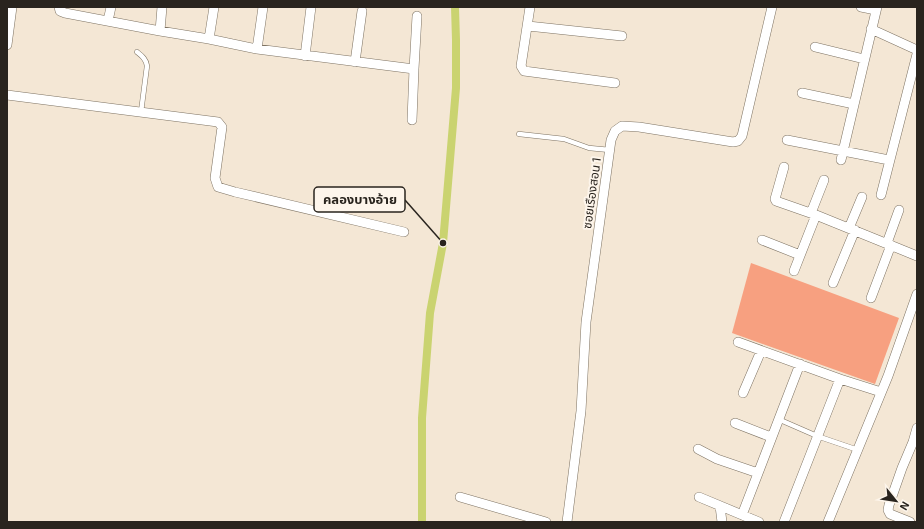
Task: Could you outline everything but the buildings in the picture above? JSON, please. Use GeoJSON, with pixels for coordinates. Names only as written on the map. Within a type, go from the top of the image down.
{"type":"FeatureCollection","features":[{"type":"Feature","properties":{"kind":"street"},"geometry":{"type":"LineString","coordinates":[[7,45],[12,7]]}},
{"type":"Feature","properties":{"kind":"street"},"geometry":{"type":"LineString","coordinates":[[59,7],[60,11],[66,13],[257,49],[414,69]]}},
{"type":"Feature","properties":{"kind":"street"},"geometry":{"type":"LineString","coordinates":[[108,21],[110,7]]}},
{"type":"Feature","properties":{"kind":"street"},"geometry":{"type":"LineString","coordinates":[[160,31],[162,7]]}},
{"type":"Feature","properties":{"kind":"street"},"geometry":{"type":"LineString","coordinates":[[209,39],[214,7]]}},
{"type":"Feature","properties":{"kind":"street"},"geometry":{"type":"LineString","coordinates":[[257,49],[263,7]]}},
{"type":"Feature","properties":{"kind":"street"},"geometry":{"type":"LineString","coordinates":[[305,56],[311,7]]}},
{"type":"Feature","properties":{"kind":"street"},"geometry":{"type":"LineString","coordinates":[[530,7],[521,66],[526,72],[615,83]]}},
{"type":"Feature","properties":{"kind":"street","name":"ซอยเรืองสอน 1"},"geometry":{"type":"LineString","coordinates":[[567,522],[581,411],[586,322],[611,140],[614,131],[622,126],[639,127],[733,142],[738,141],[742,136],[772,7]]}},
{"type":"Feature","properties":{"kind":"street"},"geometry":{"type":"LineString","coordinates":[[842,156],[876,9],[861,7]]}},
{"type":"Feature","properties":{"kind":"street"},"geometry":{"type":"LineString","coordinates":[[355,62],[362,12]]}},
{"type":"Feature","properties":{"kind":"street"},"geometry":{"type":"LineString","coordinates":[[412,120],[417,16]]}},
{"type":"Feature","properties":{"kind":"street"},"geometry":{"type":"LineString","coordinates":[[528,26],[622,36]]}},
{"type":"Feature","properties":{"kind":"street"},"geometry":{"type":"LineString","coordinates":[[871,29],[917,50]]}},
{"type":"Feature","properties":{"kind":"street"},"geometry":{"type":"LineString","coordinates":[[815,47],[864,59]]}},
{"type":"Feature","properties":{"kind":"street"},"geometry":{"type":"LineString","coordinates":[[881,195],[917,54]]}},
{"type":"Feature","properties":{"kind":"street"},"geometry":{"type":"LineString","coordinates":[[802,93],[854,104]]}},
{"type":"Feature","properties":{"kind":"street"},"geometry":{"type":"LineString","coordinates":[[7,95],[216,122],[222,127],[215,178],[216,184],[220,188],[404,232]]}},
{"type":"Feature","properties":{"kind":"street"},"geometry":{"type":"LineString","coordinates":[[787,140],[842,156],[889,160]]}},
{"type":"Feature","properties":{"kind":"street"},"geometry":{"type":"LineString","coordinates":[[784,167],[775,199],[776,201],[852,229],[917,256]]}},
{"type":"Feature","properties":{"kind":"street"},"geometry":{"type":"LineString","coordinates":[[794,271],[824,180]]}},
{"type":"Feature","properties":{"kind":"street"},"geometry":{"type":"LineString","coordinates":[[833,283],[862,197]]}},
{"type":"Feature","properties":{"kind":"street"},"geometry":{"type":"LineString","coordinates":[[871,298],[899,210]]}},
{"type":"Feature","properties":{"kind":"street"},"geometry":{"type":"LineString","coordinates":[[762,240],[800,256]]}},
{"type":"Feature","properties":{"kind":"street"},"geometry":{"type":"LineString","coordinates":[[828,522],[881,392],[917,294]]}},
{"type":"Feature","properties":{"kind":"street"},"geometry":{"type":"LineString","coordinates":[[738,342],[840,379],[881,392]]}},
{"type":"Feature","properties":{"kind":"street"},"geometry":{"type":"LineString","coordinates":[[743,393],[761,351]]}},
{"type":"Feature","properties":{"kind":"street"},"geometry":{"type":"LineString","coordinates":[[742,515],[800,364]]}},
{"type":"Feature","properties":{"kind":"street"},"geometry":{"type":"LineString","coordinates":[[784,522],[840,379]]}},
{"type":"Feature","properties":{"kind":"street"},"geometry":{"type":"LineString","coordinates":[[736,423],[771,437]]}},
{"type":"Feature","properties":{"kind":"street"},"geometry":{"type":"LineString","coordinates":[[910,522],[890,514],[888,510],[917,428]]}},
{"type":"Feature","properties":{"kind":"street"},"geometry":{"type":"LineString","coordinates":[[698,449],[717,459],[758,473]]}},
{"type":"Feature","properties":{"kind":"street"},"geometry":{"type":"LineString","coordinates":[[460,497],[490,505],[535,521],[546,522]]}},
{"type":"Feature","properties":{"kind":"street"},"geometry":{"type":"LineString","coordinates":[[699,497],[759,522]]}},
{"type":"Feature","properties":{"kind":"street"},"geometry":{"type":"LineString","coordinates":[[720,506],[722,522]]}},
{"type":"Feature","properties":{"kind":"lane"},"geometry":{"type":"LineString","coordinates":[[137,52],[144,57],[147,66],[141,112]]}},
{"type":"Feature","properties":{"kind":"lane"},"geometry":{"type":"LineString","coordinates":[[519,134],[564,139],[589,148],[610,150]]}},
{"type":"Feature","properties":{"kind":"lane"},"geometry":{"type":"LineString","coordinates":[[778,419],[817,436],[858,450]]}},
{"type":"Feature","properties":{"kind":"shaded area"},"geometry":{"type":"Polygon","coordinates":[[[751,263],[899,318],[875,384],[732,333],[751,263]]]}},
{"type":"Feature","properties":{"kind":"waterway"},"geometry":{"type":"LineString","coordinates":[[422,522],[422,418],[430,313],[443,243],[456,88],[455,7]]}},
{"type":"Feature","properties":{"kind":"place","name":"คลองบางอ้าย"},"geometry":{"type":"Point","coordinates":[443,243]}}]}
